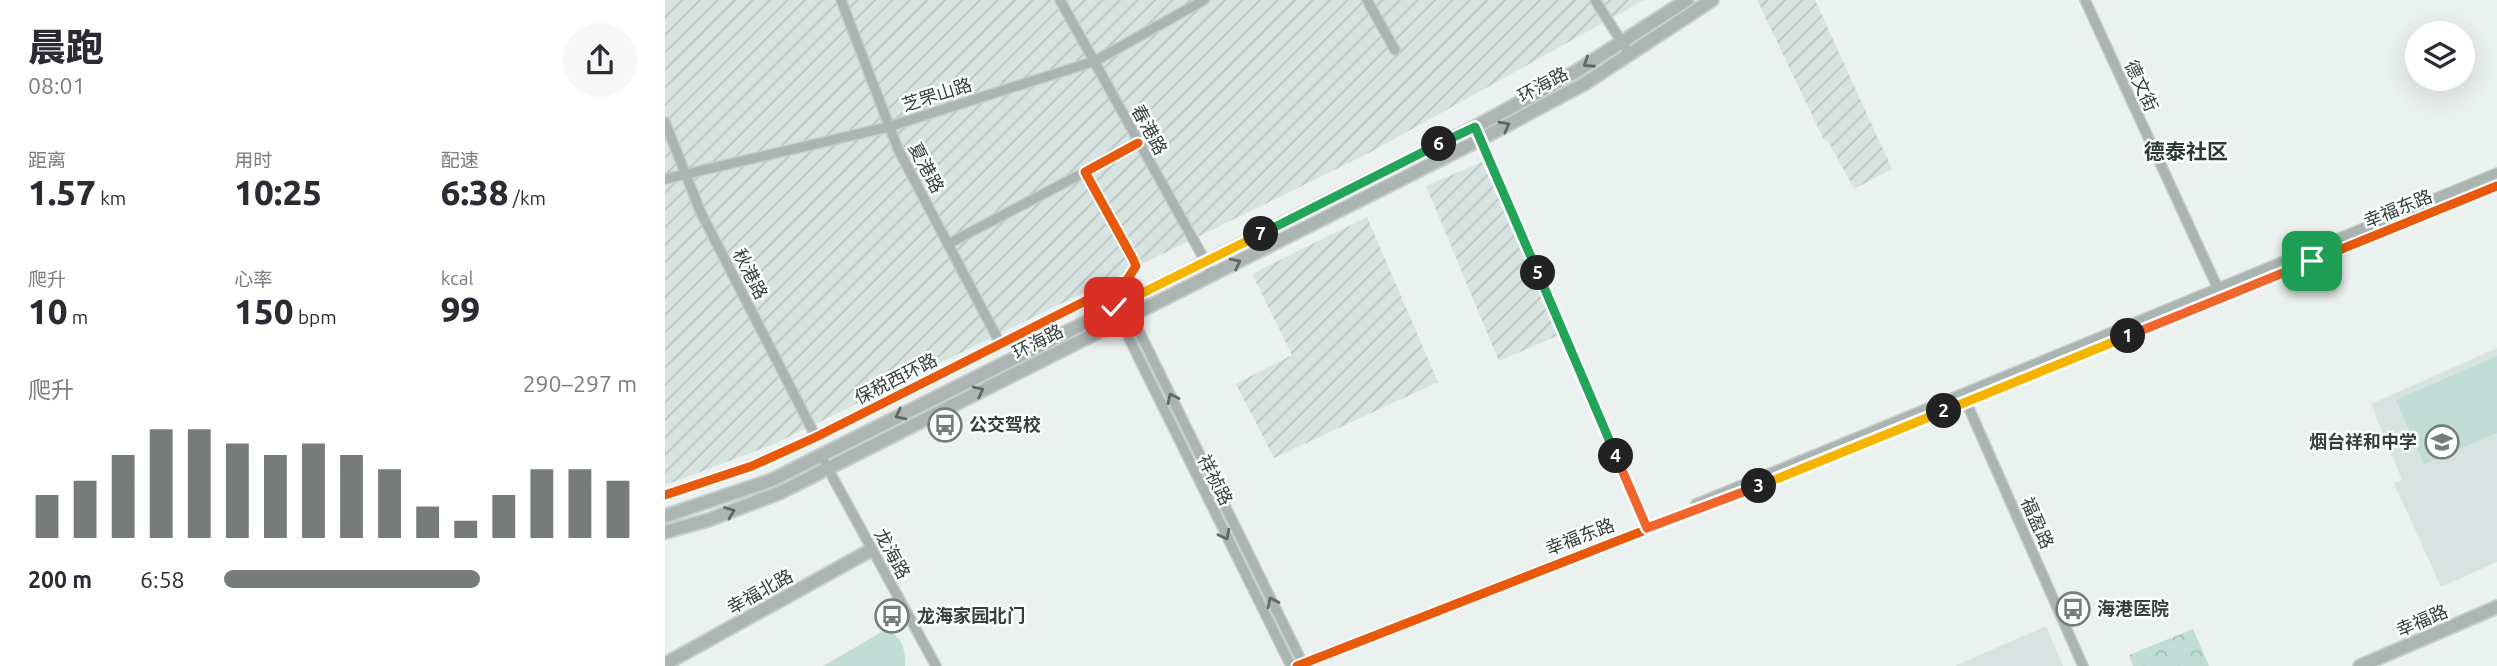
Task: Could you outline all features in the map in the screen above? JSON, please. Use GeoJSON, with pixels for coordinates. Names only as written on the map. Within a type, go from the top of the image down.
{"type":"FeatureCollection","features":[{"type":"Feature","properties":{"kind":"main road","name":"环海路"},"geometry":{"type":"LineString","coordinates":[[665,532],[708,520],[779,493],[1213,275],[1478,133],[1687,0]]}},
{"type":"Feature","properties":{"kind":"main road","name":"环海路"},"geometry":{"type":"LineString","coordinates":[[665,516],[772,480],[1206,261],[1584,84],[1712,0]]}},
{"type":"Feature","properties":{"kind":"main road","name":"幸福北路"},"geometry":{"type":"LineString","coordinates":[[665,664],[871,550]]}},
{"type":"Feature","properties":{"kind":"main road","name":"幸福路"},"geometry":{"type":"LineString","coordinates":[[2378,664],[2497,607]]}},
{"type":"Feature","properties":{"kind":"main road","name":"幸福路"},"geometry":{"type":"LineString","coordinates":[[2360,666],[2378,664],[2497,615]]}},
{"type":"Feature","properties":{"kind":"street","name":"夏港路"},"geometry":{"type":"LineString","coordinates":[[841,0],[888,127],[1000,343]]}},
{"type":"Feature","properties":{"kind":"street","name":"春港路"},"geometry":{"type":"LineString","coordinates":[[1060,0],[1137,143],[1213,275]]}},
{"type":"Feature","properties":{"kind":"street","name":"芝罘山路"},"geometry":{"type":"LineString","coordinates":[[665,179],[888,127],[1095,61],[1204,0]]}},
{"type":"Feature","properties":{"kind":"street"},"geometry":{"type":"LineString","coordinates":[[1367,0],[1395,50]]}},
{"type":"Feature","properties":{"kind":"street"},"geometry":{"type":"LineString","coordinates":[[1595,0],[1630,55]]}},
{"type":"Feature","properties":{"kind":"street","name":"德文街"},"geometry":{"type":"LineString","coordinates":[[2085,0],[2222,298]]}},
{"type":"Feature","properties":{"kind":"street","name":"秋港路"},"geometry":{"type":"LineString","coordinates":[[665,122],[684,174],[816,437]]}},
{"type":"Feature","properties":{"kind":"street"},"geometry":{"type":"LineString","coordinates":[[1478,133],[1647,528]]}},
{"type":"Feature","properties":{"kind":"street"},"geometry":{"type":"LineString","coordinates":[[948,244],[1137,143]]}},
{"type":"Feature","properties":{"kind":"street","name":"保税西环路"},"geometry":{"type":"LineString","coordinates":[[665,495],[752,466],[816,437],[1134,274],[1136,266],[1133,258],[1085,172]]}},
{"type":"Feature","properties":{"kind":"street","name":"幸福东路"},"geometry":{"type":"LineString","coordinates":[[1647,528],[1727,490],[2497,173]]}},
{"type":"Feature","properties":{"kind":"street","name":"幸福东路"},"geometry":{"type":"LineString","coordinates":[[1301,665],[1966,402],[2497,186]]}},
{"type":"Feature","properties":{"kind":"street"},"geometry":{"type":"LineString","coordinates":[[1119,304],[1301,665]]}},
{"type":"Feature","properties":{"kind":"street","name":"祥祯路"},"geometry":{"type":"LineString","coordinates":[[1126,317],[1291,666]]}},
{"type":"Feature","properties":{"kind":"street","name":"福盈路"},"geometry":{"type":"LineString","coordinates":[[1961,393],[2083,666]]}},
{"type":"Feature","properties":{"kind":"street","name":"龙海路"},"geometry":{"type":"LineString","coordinates":[[821,456],[936,666]]}},
{"type":"Feature","properties":{"kind":"shaded area"},"geometry":{"type":"Polygon","coordinates":[[[665,0],[1644,0],[1369,153],[772,445],[665,485],[665,0]]]}},
{"type":"Feature","properties":{"kind":"shaded area"},"geometry":{"type":"Polygon","coordinates":[[[1757,0],[1815,0],[1892,169],[1854,189],[1828,141],[1824,140],[1757,0]]]}},
{"type":"Feature","properties":{"kind":"shaded area"},"geometry":{"type":"Polygon","coordinates":[[[1482,162],[1559,335],[1499,361],[1426,186],[1482,162]]]}},
{"type":"Feature","properties":{"kind":"shaded area"},"geometry":{"type":"Polygon","coordinates":[[[1367,217],[1438,382],[1274,458],[1236,384],[1292,355],[1252,274],[1367,217]]]}},
{"type":"Feature","properties":{"kind":"shaded area","name":"烟台祥和中学"},"geometry":{"type":"Polygon","coordinates":[[[2497,348],[2497,562],[2441,587],[2394,483],[2402,480],[2371,404],[2497,348]]]}},
{"type":"Feature","properties":{"kind":"shaded area"},"geometry":{"type":"Polygon","coordinates":[[[2046,626],[2063,666],[1955,666],[2046,626]]]}},
{"type":"Feature","properties":{"kind":"green space"},"geometry":{"type":"Polygon","coordinates":[[[2497,356],[2497,433],[2424,464],[2396,400],[2497,356]]]}},
{"type":"Feature","properties":{"kind":"green space"},"geometry":{"type":"Polygon","coordinates":[[[2193,629],[2209,666],[2133,666],[2129,655],[2193,629]]]}},
{"type":"Feature","properties":{"kind":"green space"},"geometry":{"type":"Polygon","coordinates":[[[885,630],[895,635],[902,644],[905,666],[823,666],[885,630]]]}},
{"type":"Feature","properties":{"kind":"cycle path"},"geometry":{"type":"LineString","coordinates":[[665,495],[752,466],[816,437],[1127,280],[1136,266],[1085,172],[1138,143]]}},
{"type":"Feature","properties":{"kind":"cycle path"},"geometry":{"type":"LineString","coordinates":[[1297,666],[1730,497],[2497,186]]}},
{"type":"Feature","properties":{"kind":"place","name":"公交驾校"},"geometry":{"type":"Point","coordinates":[945,425]}},
{"type":"Feature","properties":{"kind":"place","name":"烟台祥和中学"},"geometry":{"type":"Point","coordinates":[2442,442]}},
{"type":"Feature","properties":{"kind":"place","name":"海港医院"},"geometry":{"type":"Point","coordinates":[2073,609]}},
{"type":"Feature","properties":{"kind":"place","name":"龙海家园北门"},"geometry":{"type":"Point","coordinates":[892,616]}},
{"type":"Feature","properties":{"kind":"district","name":"德泰社区"},"geometry":{"type":"Point","coordinates":[2186,152]}},
{"type":"Feature","properties":{"kind":"route"},"geometry":{"type":"LineString","coordinates":[[1114,307],[1475,127],[1647,528],[1730,497],[2312,261]]}}]}
